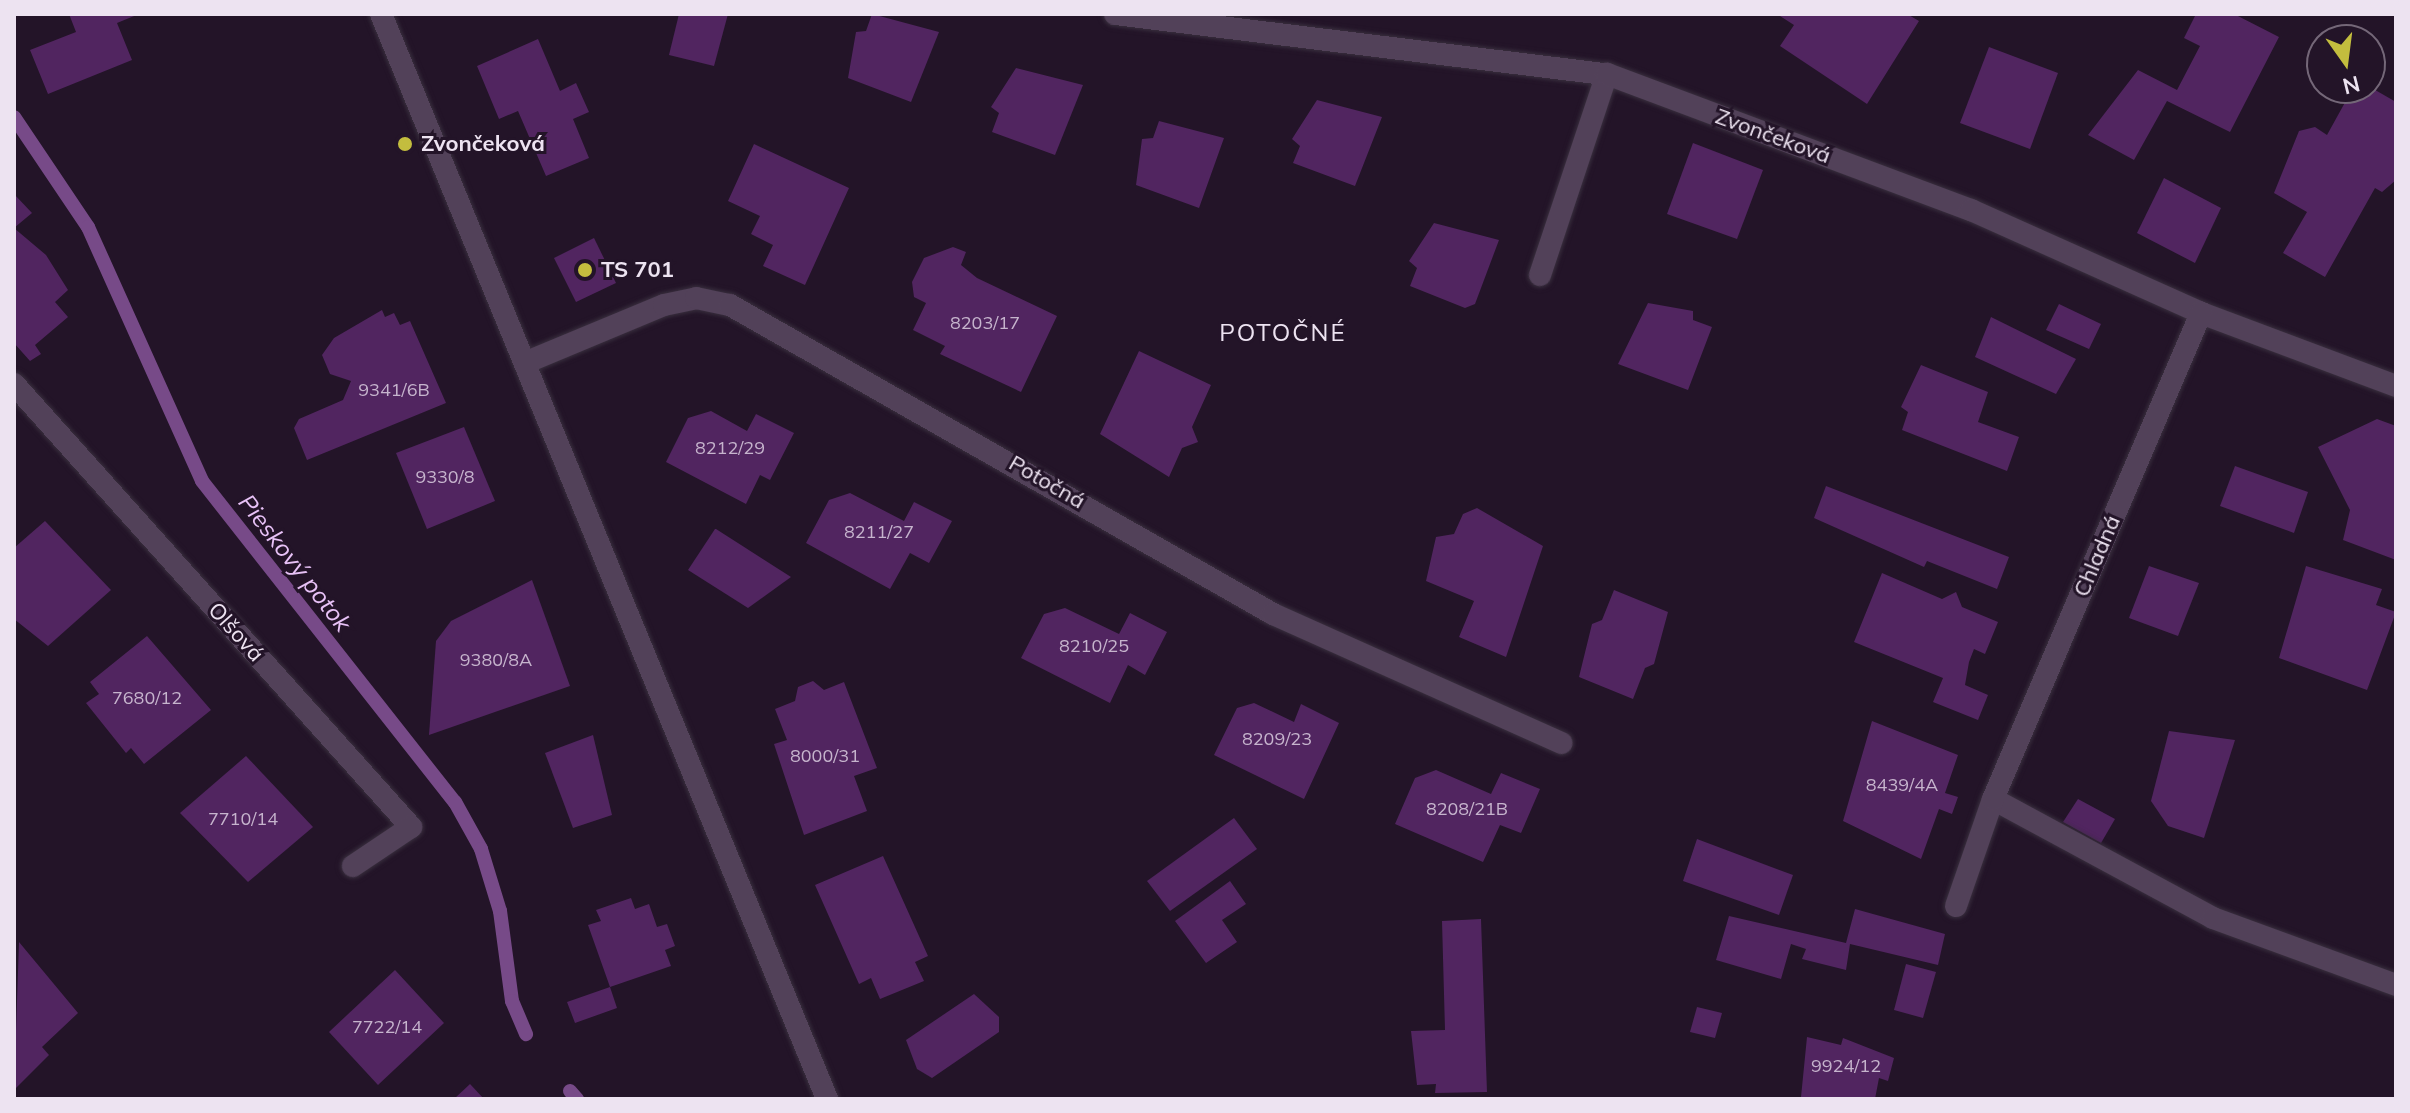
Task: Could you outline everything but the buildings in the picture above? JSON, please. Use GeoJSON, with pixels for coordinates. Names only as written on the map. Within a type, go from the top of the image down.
{"type":"FeatureCollection","features":[{"type":"Feature","properties":{"kind":"street"},"geometry":{"type":"LineString","coordinates":[[381,14],[527,362],[827,1099]]}},
{"type":"Feature","properties":{"kind":"street","name":"Zvončeková"},"geometry":{"type":"LineString","coordinates":[[1115,14],[1607,74],[1971,210],[2201,313],[2396,386]]}},
{"type":"Feature","properties":{"kind":"street"},"geometry":{"type":"LineString","coordinates":[[1540,275],[1607,74]]}},
{"type":"Feature","properties":{"kind":"street","name":"Potočná"},"geometry":{"type":"LineString","coordinates":[[527,362],[664,305],[696,298],[730,305],[1273,614],[1562,743]]}},
{"type":"Feature","properties":{"kind":"street","name":"Chladná"},"geometry":{"type":"LineString","coordinates":[[1956,906],[1993,799],[2201,313]]}},
{"type":"Feature","properties":{"kind":"street","name":"Olšová"},"geometry":{"type":"LineString","coordinates":[[14,384],[411,827],[353,866]]}},
{"type":"Feature","properties":{"kind":"street"},"geometry":{"type":"LineString","coordinates":[[1993,799],[2213,918],[2396,985]]}},
{"type":"Feature","properties":{"kind":"waterway","name":"Pieskový potok"},"geometry":{"type":"LineString","coordinates":[[14,117],[88,227],[202,481],[455,802],[481,849],[500,911],[512,1001],[526,1034]]}},
{"type":"Feature","properties":{"kind":"waterway","name":"Pieskový potok"},"geometry":{"type":"LineString","coordinates":[[570,1091],[577,1099]]}},
{"type":"Feature","properties":{"kind":"place","name":"Zvončeková"},"geometry":{"type":"Point","coordinates":[405,144]}},
{"type":"Feature","properties":{"kind":"place","name":"TS 701"},"geometry":{"type":"Point","coordinates":[585,270]}},
{"type":"Feature","properties":{"kind":"district","name":"POTOČNÉ"},"geometry":{"type":"Point","coordinates":[1283,333]}}]}
